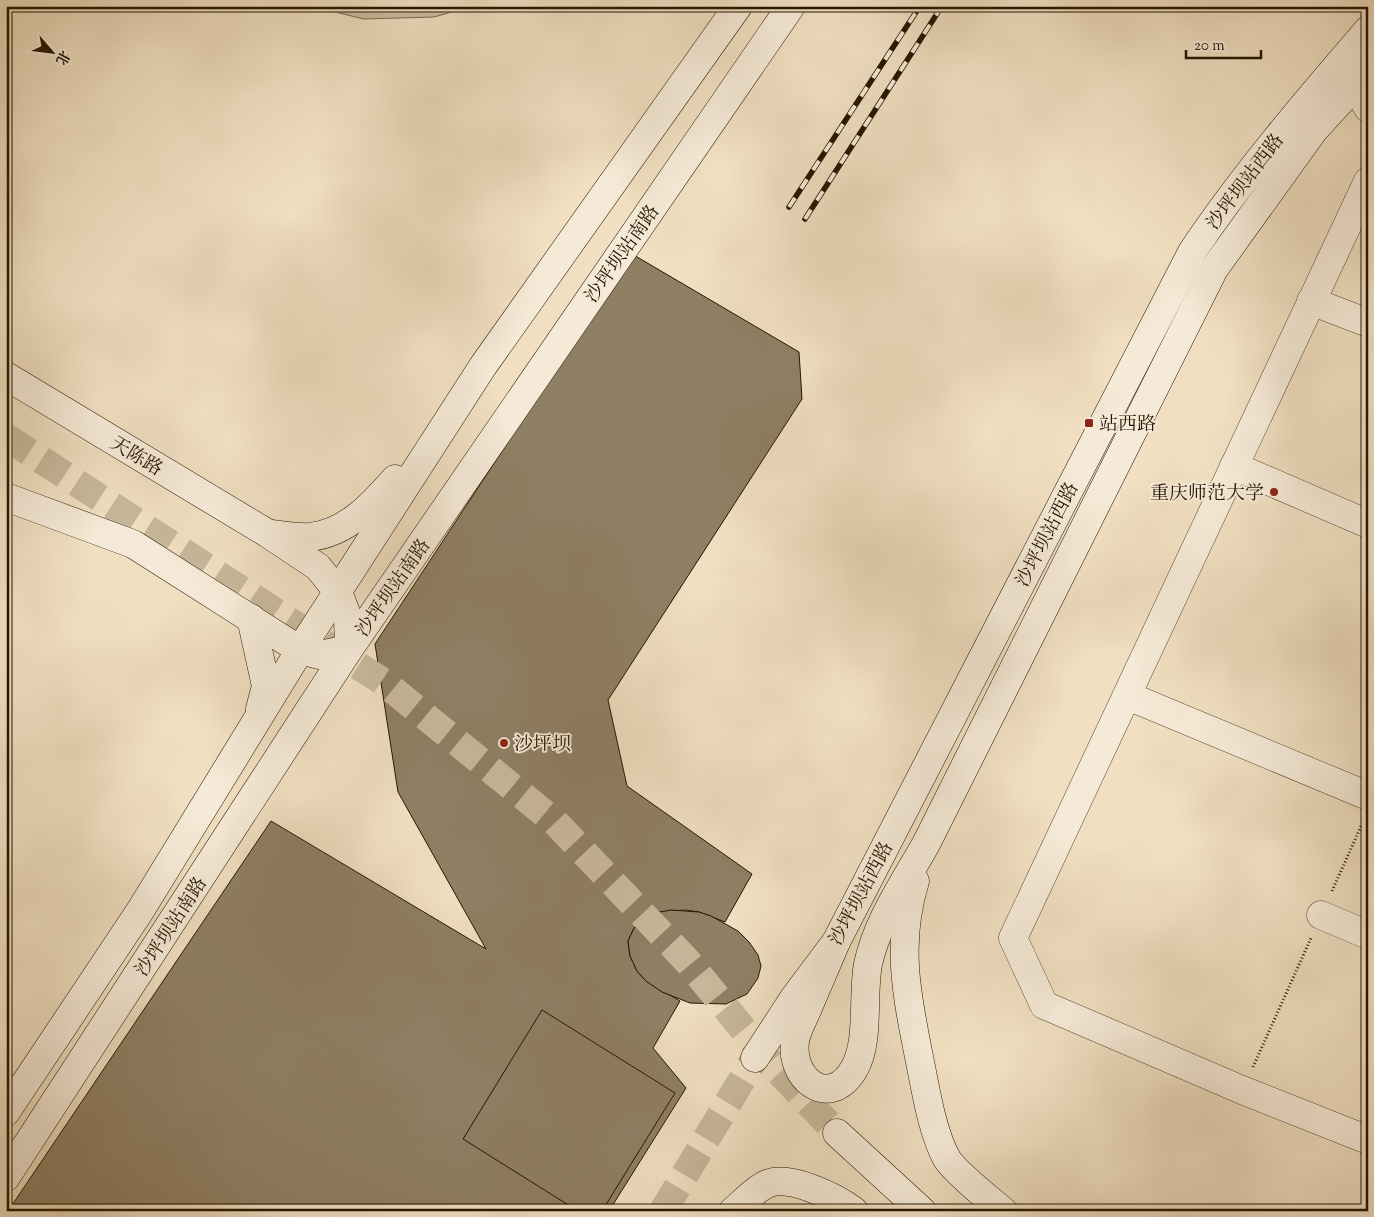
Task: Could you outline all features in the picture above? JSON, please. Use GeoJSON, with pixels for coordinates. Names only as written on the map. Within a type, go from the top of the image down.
{"type":"FeatureCollection","features":[{"type":"Feature","properties":{"kind":"main road","name":"沙坪坝站南路"},"geometry":{"type":"LineString","coordinates":[[6,1112],[140,911],[256,725],[300,650],[484,366],[738,6]]}},
{"type":"Feature","properties":{"kind":"main road","name":"沙坪坝站南路"},"geometry":{"type":"LineString","coordinates":[[6,1177],[349,649],[791,6]]}},
{"type":"Feature","properties":{"kind":"main road","name":"沙坪坝站西路"},"geometry":{"type":"LineString","coordinates":[[754,1058],[794,998],[836,942],[1192,252],[1225,202],[1295,115],[1368,30]]}},
{"type":"Feature","properties":{"kind":"main road"},"geometry":{"type":"LineString","coordinates":[[1361,78],[1368,108]]}},
{"type":"Feature","properties":{"kind":"main road","name":"沙坪坝站西路"},"geometry":{"type":"LineString","coordinates":[[928,842],[1214,269],[1314,130],[1361,78]]}},
{"type":"Feature","properties":{"kind":"main road"},"geometry":{"type":"LineString","coordinates":[[1368,181],[1013,938],[1044,1005],[1242,1090],[1368,1140]]}},
{"type":"Feature","properties":{"kind":"main road"},"geometry":{"type":"LineString","coordinates":[[1311,301],[1368,324]]}},
{"type":"Feature","properties":{"kind":"main road"},"geometry":{"type":"LineString","coordinates":[[267,533],[310,537],[337,529],[366,511],[398,476],[484,366]]}},
{"type":"Feature","properties":{"kind":"main road","name":"天陈路"},"geometry":{"type":"LineString","coordinates":[[6,376],[267,533],[318,567],[338,592],[348,618],[349,649]]}},
{"type":"Feature","properties":{"kind":"main road"},"geometry":{"type":"LineString","coordinates":[[1234,466],[1368,524]]}},
{"type":"Feature","properties":{"kind":"main road"},"geometry":{"type":"LineString","coordinates":[[6,497],[133,544],[300,650],[319,655],[349,649]]}},
{"type":"Feature","properties":{"kind":"main road"},"geometry":{"type":"LineString","coordinates":[[250,618],[266,686],[256,725]]}},
{"type":"Feature","properties":{"kind":"main road"},"geometry":{"type":"LineString","coordinates":[[1128,696],[1366,808]]}},
{"type":"Feature","properties":{"kind":"main road"},"geometry":{"type":"LineString","coordinates":[[836,942],[796,1036],[795,1054],[797,1067],[803,1079],[817,1088],[831,1088],[844,1080],[859,1058],[863,1043],[864,986],[873,945],[881,922],[928,842]]}},
{"type":"Feature","properties":{"kind":"main road"},"geometry":{"type":"LineString","coordinates":[[928,842],[907,906],[903,934],[905,986],[928,1103],[948,1160],[1003,1211]]}},
{"type":"Feature","properties":{"kind":"main road"},"geometry":{"type":"LineString","coordinates":[[1321,915],[1368,935]]}},
{"type":"Feature","properties":{"kind":"main road"},"geometry":{"type":"LineString","coordinates":[[837,1133],[922,1211]]}},
{"type":"Feature","properties":{"kind":"main road"},"geometry":{"type":"LineString","coordinates":[[733,1211],[767,1183],[793,1182],[837,1198],[854,1211]]}},
{"type":"Feature","properties":{"kind":"path"},"geometry":{"type":"LineString","coordinates":[[1242,1090],[1321,915],[1366,808]]}},
{"type":"Feature","properties":{"kind":"shaded area"},"geometry":{"type":"Polygon","coordinates":[[[310,6],[473,6],[434,17],[364,19],[310,6]]]}},
{"type":"Feature","properties":{"kind":"building","name":"沙坪坝"},"geometry":{"type":"Polygon","coordinates":[[[632,254],[799,352],[802,399],[608,700],[627,786],[752,874],[725,922],[699,912],[685,910],[660,912],[634,928],[628,941],[630,956],[637,971],[646,981],[680,1001],[653,1048],[686,1088],[609,1211],[8,1211],[271,821],[486,949],[398,792],[375,644],[632,254]]]}},
{"type":"Feature","properties":{"kind":"building"},"geometry":{"type":"Polygon","coordinates":[[[671,910],[699,912],[711,916],[738,931],[749,942],[758,955],[761,966],[758,978],[747,994],[726,1004],[690,1003],[662,992],[646,981],[637,971],[630,956],[628,941],[634,928],[643,921],[660,912],[671,910]]]}},
{"type":"Feature","properties":{"kind":"building"},"geometry":{"type":"Polygon","coordinates":[[[542,1010],[675,1093],[602,1211],[578,1211],[463,1139],[542,1010]]]}},
{"type":"Feature","properties":{"kind":"tunnel"},"geometry":{"type":"LineString","coordinates":[[6,437],[382,681],[555,822],[688,962],[771,1063],[837,1133]]}},
{"type":"Feature","properties":{"kind":"tunnel"},"geometry":{"type":"LineString","coordinates":[[663,1211],[755,1058]]}},
{"type":"Feature","properties":{"kind":"railway"},"geometry":{"type":"LineString","coordinates":[[789,207],[920,6]]}},
{"type":"Feature","properties":{"kind":"railway"},"geometry":{"type":"LineString","coordinates":[[805,219],[942,6]]}},
{"type":"Feature","properties":{"kind":"place","name":"站西路"},"geometry":{"type":"Point","coordinates":[1089,423]}},
{"type":"Feature","properties":{"kind":"place","name":"重庆师范大学"},"geometry":{"type":"Point","coordinates":[1274,492]}},
{"type":"Feature","properties":{"kind":"place","name":"沙坪坝"},"geometry":{"type":"Point","coordinates":[504,743]}}]}
